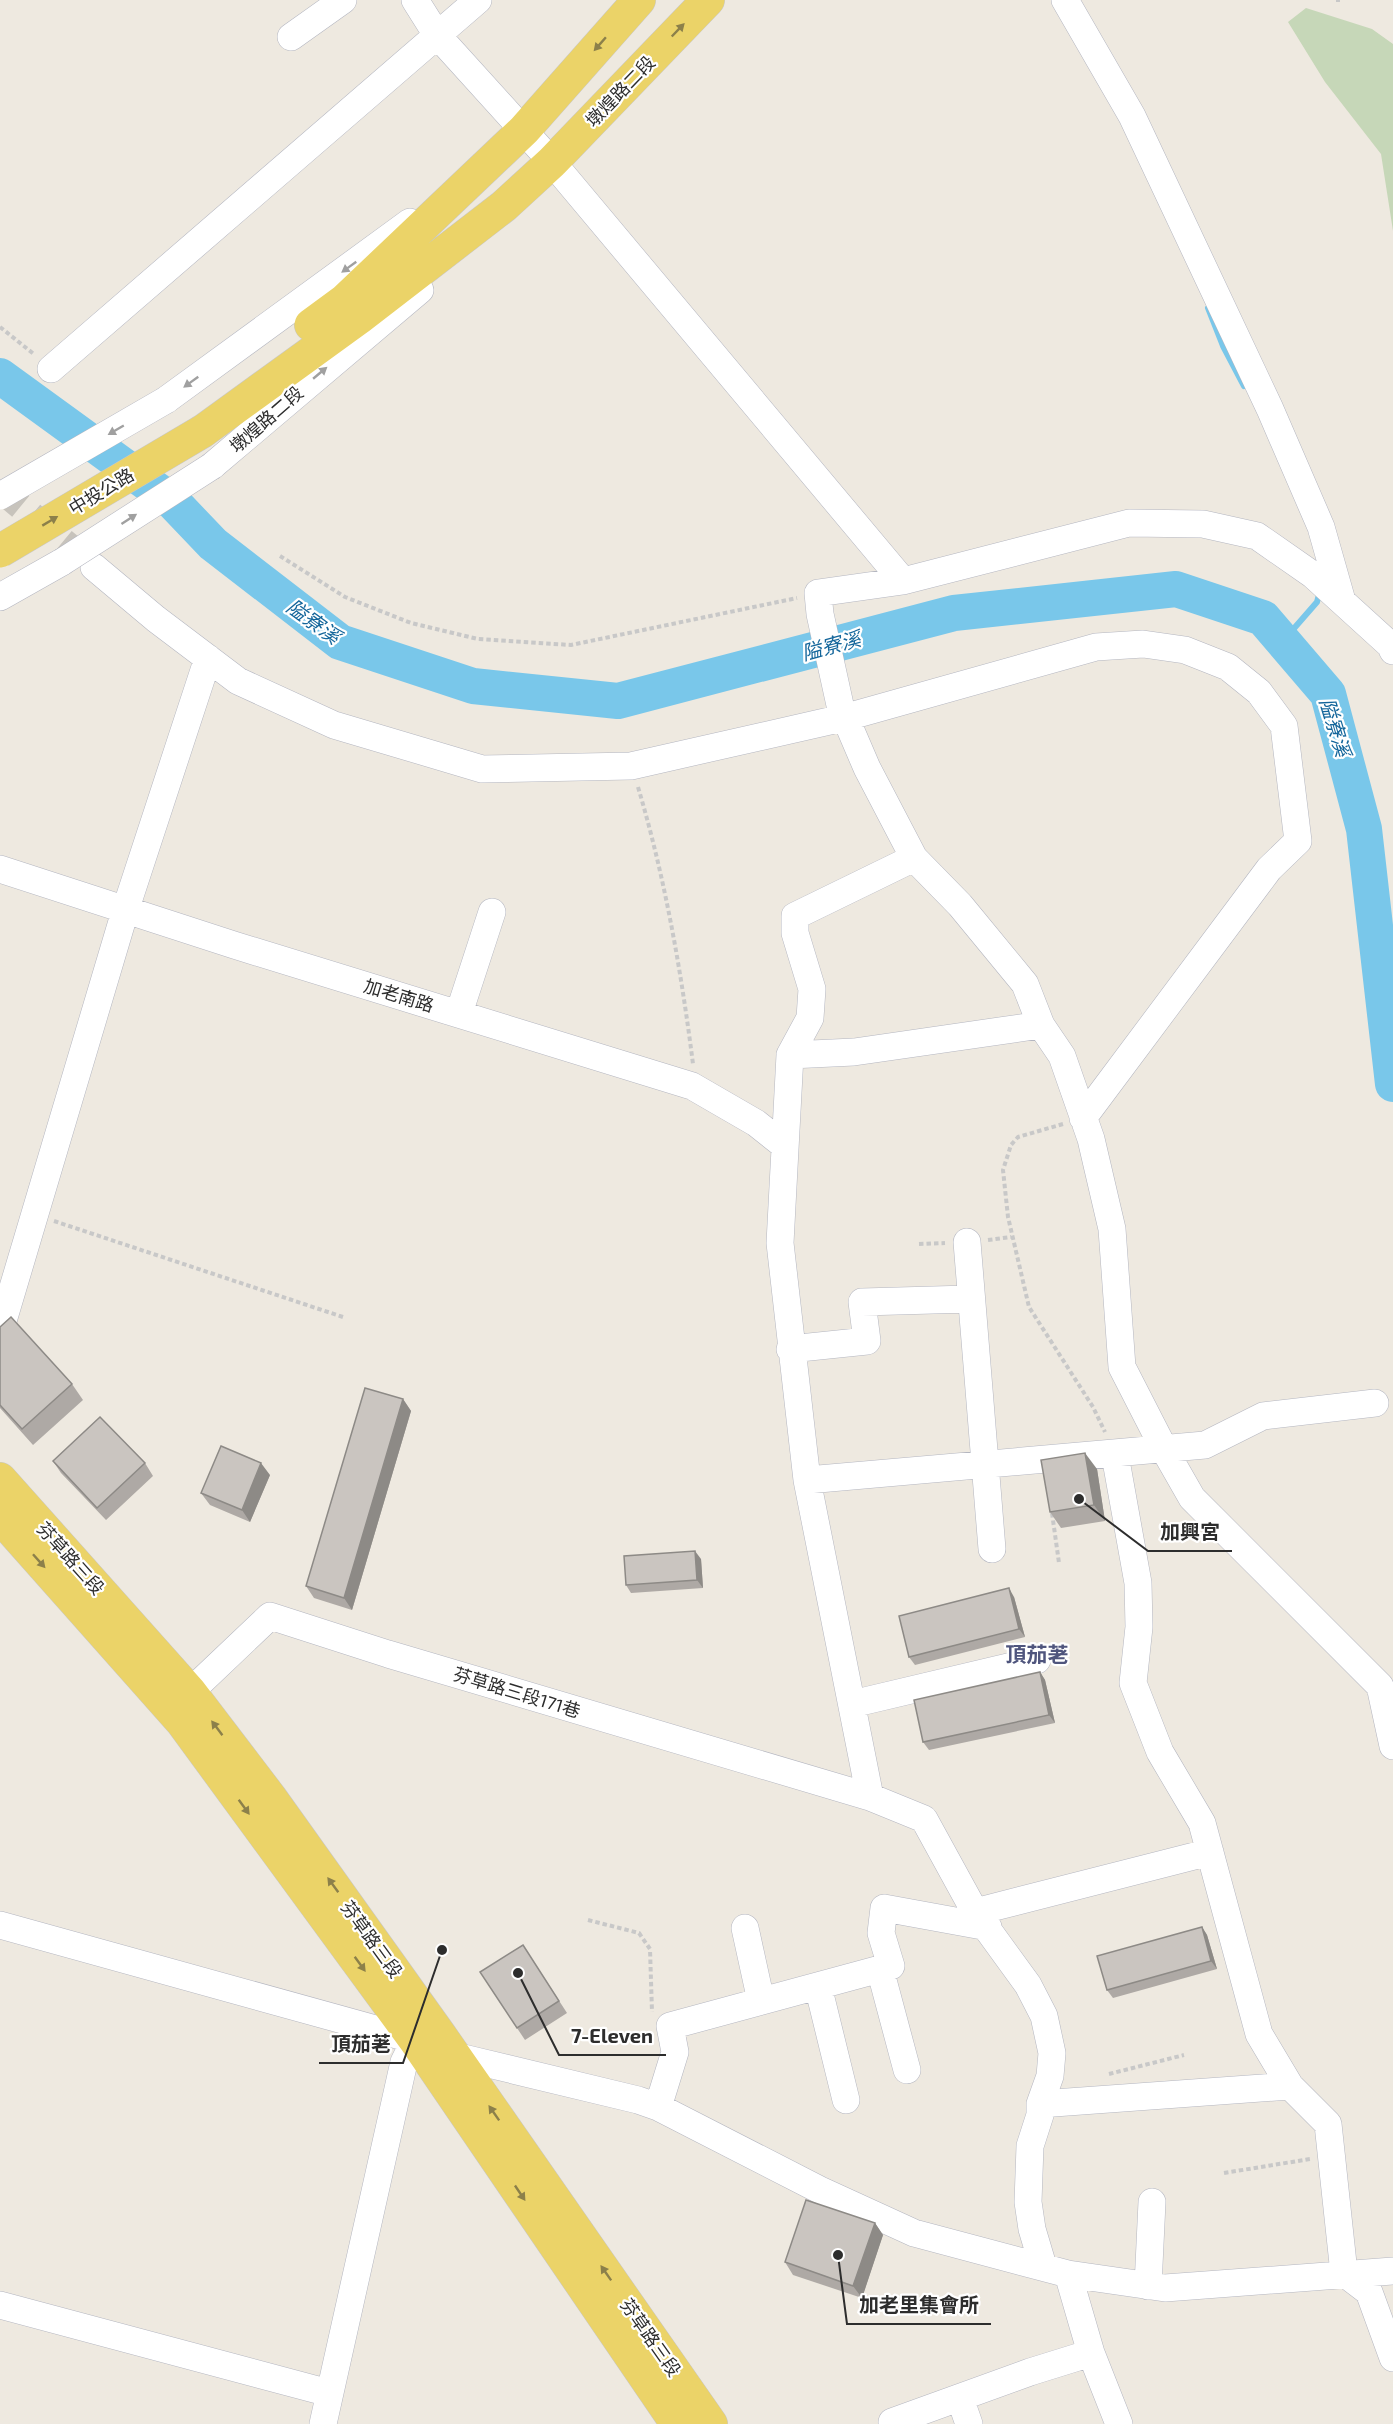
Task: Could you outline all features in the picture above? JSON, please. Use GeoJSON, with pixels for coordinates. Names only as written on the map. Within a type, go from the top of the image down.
{"type":"FeatureCollection","features":[{"type":"Feature","properties":{"kind":"main road","name":"墩煌路二段"},"geometry":{"type":"LineString","coordinates":[[187,414],[345,300],[524,130],[639,0]]}},
{"type":"Feature","properties":{"kind":"main road","name":"墩煌路二段"},"geometry":{"type":"LineString","coordinates":[[187,414],[360,318],[504,206],[552,162],[708,0]]}},
{"type":"Feature","properties":{"kind":"main road","name":"中投公路"},"geometry":{"type":"LineString","coordinates":[[0,525],[187,414]]}},
{"type":"Feature","properties":{"kind":"main road","name":"中投公路"},"geometry":{"type":"LineString","coordinates":[[0,551],[187,414]]}},
{"type":"Feature","properties":{"kind":"main road","name":"芬草路三段"},"geometry":{"type":"LineString","coordinates":[[0,1479],[190,1692],[270,1797],[455,2056],[711,2424]]}},
{"type":"Feature","properties":{"kind":"main road","name":"芬草路三段"},"geometry":{"type":"LineString","coordinates":[[0,1517],[182,1722],[415,2040],[677,2424]]}},
{"type":"Feature","properties":{"kind":"street"},"geometry":{"type":"LineString","coordinates":[[291,37],[343,0]]}},
{"type":"Feature","properties":{"kind":"street"},"geometry":{"type":"LineString","coordinates":[[415,0],[437,35],[552,162],[903,580]]}},
{"type":"Feature","properties":{"kind":"street"},"geometry":{"type":"LineString","coordinates":[[51,369],[478,0]]}},
{"type":"Feature","properties":{"kind":"street"},"geometry":{"type":"LineString","coordinates":[[1065,0],[1132,116],[1270,410],[1321,527],[1342,601]]}},
{"type":"Feature","properties":{"kind":"street","name":"墩煌路二段"},"geometry":{"type":"LineString","coordinates":[[0,597],[62,562],[212,466],[446,268],[504,206]]}},
{"type":"Feature","properties":{"kind":"street","name":"墩煌路二段"},"geometry":{"type":"LineString","coordinates":[[0,496],[187,414]]}},
{"type":"Feature","properties":{"kind":"street"},"geometry":{"type":"LineString","coordinates":[[1393,651],[1390,645],[1313,575],[1257,536],[1203,524],[1129,523],[903,580],[819,604],[843,711],[867,768],[914,858],[960,905],[1025,984],[1041,1025],[1062,1056],[1092,1138],[1112,1229],[1122,1367],[1192,1498],[1380,1686],[1393,1746]]}},
{"type":"Feature","properties":{"kind":"street"},"geometry":{"type":"LineString","coordinates":[[94,567],[238,681],[334,725],[482,769],[632,766],[1096,647],[1143,644],[1185,650],[1228,667],[1259,692],[1284,726],[1298,841],[1269,869],[1083,1118]]}},
{"type":"Feature","properties":{"kind":"street"},"geometry":{"type":"LineString","coordinates":[[0,1324],[3,1321],[126,908],[208,658]]}},
{"type":"Feature","properties":{"kind":"street"},"geometry":{"type":"LineString","coordinates":[[914,858],[795,916],[795,933],[812,989],[810,1017],[790,1055],[780,1243],[790,1349],[807,1480],[870,1797],[924,1820],[982,1920],[1028,1985],[1044,2016],[1052,2053],[1050,2076],[1040,2104],[1040,2115],[1030,2146],[1028,2202],[1032,2229],[1055,2270],[1119,2424]]}},
{"type":"Feature","properties":{"kind":"street","name":"加老南路"},"geometry":{"type":"LineString","coordinates":[[0,869],[126,908],[234,945],[692,1086],[756,1124],[785,1146]]}},
{"type":"Feature","properties":{"kind":"street"},"geometry":{"type":"LineString","coordinates":[[459,1013],[492,912]]}},
{"type":"Feature","properties":{"kind":"street"},"geometry":{"type":"LineString","coordinates":[[790,1055],[854,1052],[1041,1025]]}},
{"type":"Feature","properties":{"kind":"street"},"geometry":{"type":"LineString","coordinates":[[967,1242],[969,1299],[992,1549]]}},
{"type":"Feature","properties":{"kind":"street"},"geometry":{"type":"LineString","coordinates":[[790,1349],[867,1341],[862,1302],[969,1299]]}},
{"type":"Feature","properties":{"kind":"street"},"geometry":{"type":"LineString","coordinates":[[807,1480],[1082,1455],[1115,1455],[1205,1445],[1263,1416],[1375,1403]]}},
{"type":"Feature","properties":{"kind":"street"},"geometry":{"type":"LineString","coordinates":[[1115,1455],[1138,1583],[1139,1627],[1133,1683],[1160,1752],[1202,1823],[1259,2034],[1290,2086],[1328,2124],[1344,2273],[1369,2292],[1393,2358]]}},
{"type":"Feature","properties":{"kind":"street","name":"芬草路三段171巷"},"geometry":{"type":"LineString","coordinates":[[190,1692],[270,1616],[422,1664],[870,1797]]}},
{"type":"Feature","properties":{"kind":"street"},"geometry":{"type":"LineString","coordinates":[[852,1704],[1037,1660]]}},
{"type":"Feature","properties":{"kind":"street"},"geometry":{"type":"LineString","coordinates":[[658,2107],[675,2052],[670,2026],[891,1966],[881,1934],[884,1908],[982,1920],[1210,1852]]}},
{"type":"Feature","properties":{"kind":"street"},"geometry":{"type":"LineString","coordinates":[[0,1925],[415,2040],[455,2056],[658,2107],[820,2190],[914,2233],[1055,2270],[1165,2288],[1344,2273],[1383,2272]]}},
{"type":"Feature","properties":{"kind":"street"},"geometry":{"type":"LineString","coordinates":[[744,1928],[761,2001]]}},
{"type":"Feature","properties":{"kind":"street"},"geometry":{"type":"LineString","coordinates":[[880,1969],[907,2070]]}},
{"type":"Feature","properties":{"kind":"street"},"geometry":{"type":"LineString","coordinates":[[818,1986],[846,2100]]}},
{"type":"Feature","properties":{"kind":"street"},"geometry":{"type":"LineString","coordinates":[[322,2424],[404,2062],[415,2040]]}},
{"type":"Feature","properties":{"kind":"street"},"geometry":{"type":"LineString","coordinates":[[1040,2104],[1290,2086]]}},
{"type":"Feature","properties":{"kind":"street"},"geometry":{"type":"LineString","coordinates":[[1148,2286],[1152,2202]]}},
{"type":"Feature","properties":{"kind":"street"},"geometry":{"type":"LineString","coordinates":[[0,2305],[329,2393]]}},
{"type":"Feature","properties":{"kind":"street"},"geometry":{"type":"LineString","coordinates":[[892,2422],[1030,2372],[1090,2353]]}},
{"type":"Feature","properties":{"kind":"street"},"geometry":{"type":"LineString","coordinates":[[960,2398],[969,2424]]}},
{"type":"Feature","properties":{"kind":"path"},"geometry":{"type":"LineString","coordinates":[[0,327],[51,369]]}},
{"type":"Feature","properties":{"kind":"path"},"geometry":{"type":"LineString","coordinates":[[280,556],[345,597],[411,623],[478,639],[571,645],[819,604]]}},
{"type":"Feature","properties":{"kind":"path"},"geometry":{"type":"LineString","coordinates":[[632,766],[658,854],[677,950],[694,1071],[692,1086]]}},
{"type":"Feature","properties":{"kind":"path"},"geometry":{"type":"LineString","coordinates":[[1083,1118],[1018,1137],[1011,1145],[1004,1182],[1011,1237],[1029,1307],[1093,1407],[1115,1455]]}},
{"type":"Feature","properties":{"kind":"path"},"geometry":{"type":"LineString","coordinates":[[33,1214],[343,1317]]}},
{"type":"Feature","properties":{"kind":"path"},"geometry":{"type":"LineString","coordinates":[[1051,1505],[1059,1563]]}},
{"type":"Feature","properties":{"kind":"path"},"geometry":{"type":"LineString","coordinates":[[588,1920],[639,1933],[650,1949],[652,2017]]}},
{"type":"Feature","properties":{"kind":"path"},"geometry":{"type":"LineString","coordinates":[[1224,2173],[1332,2156]]}},
{"type":"Feature","properties":{"kind":"green space"},"geometry":{"type":"Polygon","coordinates":[[[1306,8],[1372,29],[1393,44],[1393,231],[1381,154],[1325,82],[1288,22],[1306,8]]]}},
{"type":"Feature","properties":{"kind":"building"},"geometry":{"type":"Polygon","coordinates":[[[11,1317],[72,1384],[22,1429],[0,1405],[0,1327],[11,1317]]]}},
{"type":"Feature","properties":{"kind":"building"},"geometry":{"type":"Polygon","coordinates":[[[365,1388],[403,1399],[344,1598],[306,1586],[365,1388]]]}},
{"type":"Feature","properties":{"kind":"building"},"geometry":{"type":"Polygon","coordinates":[[[100,1417],[145,1463],[97,1508],[53,1461],[100,1417]]]}},
{"type":"Feature","properties":{"kind":"building"},"geometry":{"type":"Polygon","coordinates":[[[221,1446],[261,1463],[242,1510],[201,1493],[221,1446]]]}},
{"type":"Feature","properties":{"kind":"building"},"geometry":{"type":"Polygon","coordinates":[[[1085,1453],[1094,1505],[1050,1512],[1041,1460],[1085,1453]]]}},
{"type":"Feature","properties":{"kind":"building"},"geometry":{"type":"Polygon","coordinates":[[[695,1551],[697,1580],[626,1585],[624,1556],[695,1551]]]}},
{"type":"Feature","properties":{"kind":"building"},"geometry":{"type":"Polygon","coordinates":[[[1009,1588],[1019,1629],[909,1657],[899,1616],[1009,1588]]]}},
{"type":"Feature","properties":{"kind":"building"},"geometry":{"type":"Polygon","coordinates":[[[1040,1672],[1049,1715],[923,1742],[914,1700],[1040,1672]]]}},
{"type":"Feature","properties":{"kind":"building"},"geometry":{"type":"Polygon","coordinates":[[[1202,1927],[1211,1961],[1107,1990],[1097,1956],[1202,1927]]]}},
{"type":"Feature","properties":{"kind":"building"},"geometry":{"type":"Polygon","coordinates":[[[523,1945],[559,2001],[517,2028],[480,1972],[523,1945]]]}},
{"type":"Feature","properties":{"kind":"building"},"geometry":{"type":"Polygon","coordinates":[[[806,2200],[875,2223],[853,2286],[785,2262],[806,2200]]]}},
{"type":"Feature","properties":{"kind":"waterway"},"geometry":{"type":"LineString","coordinates":[[1208,308],[1223,346],[1244,386]]}},
{"type":"Feature","properties":{"kind":"waterway","name":"隘寮溪"},"geometry":{"type":"LineString","coordinates":[[0,376],[172,501],[213,544],[340,642],[473,686],[618,701],[954,613],[1176,589],[1263,618],[1328,694],[1364,829],[1393,1084]]}},
{"type":"Feature","properties":{"kind":"waterway"},"geometry":{"type":"LineString","coordinates":[[1283,641],[1317,602],[1320,591]]}},
{"type":"Feature","properties":{"kind":"tunnel"},"geometry":{"type":"LineString","coordinates":[[0,489],[94,567]]}},
{"type":"Feature","properties":{"kind":"place","name":"加興宮"},"geometry":{"type":"Point","coordinates":[1079,1499]}},
{"type":"Feature","properties":{"kind":"place","name":"頂茄荖"},"geometry":{"type":"Point","coordinates":[442,1950]}},
{"type":"Feature","properties":{"kind":"place","name":"7-Eleven"},"geometry":{"type":"Point","coordinates":[518,1973]}},
{"type":"Feature","properties":{"kind":"place","name":"加老里集會所"},"geometry":{"type":"Point","coordinates":[838,2255]}},
{"type":"Feature","properties":{"kind":"district","name":"頂茄荖"},"geometry":{"type":"Point","coordinates":[1037,1653]}}]}
